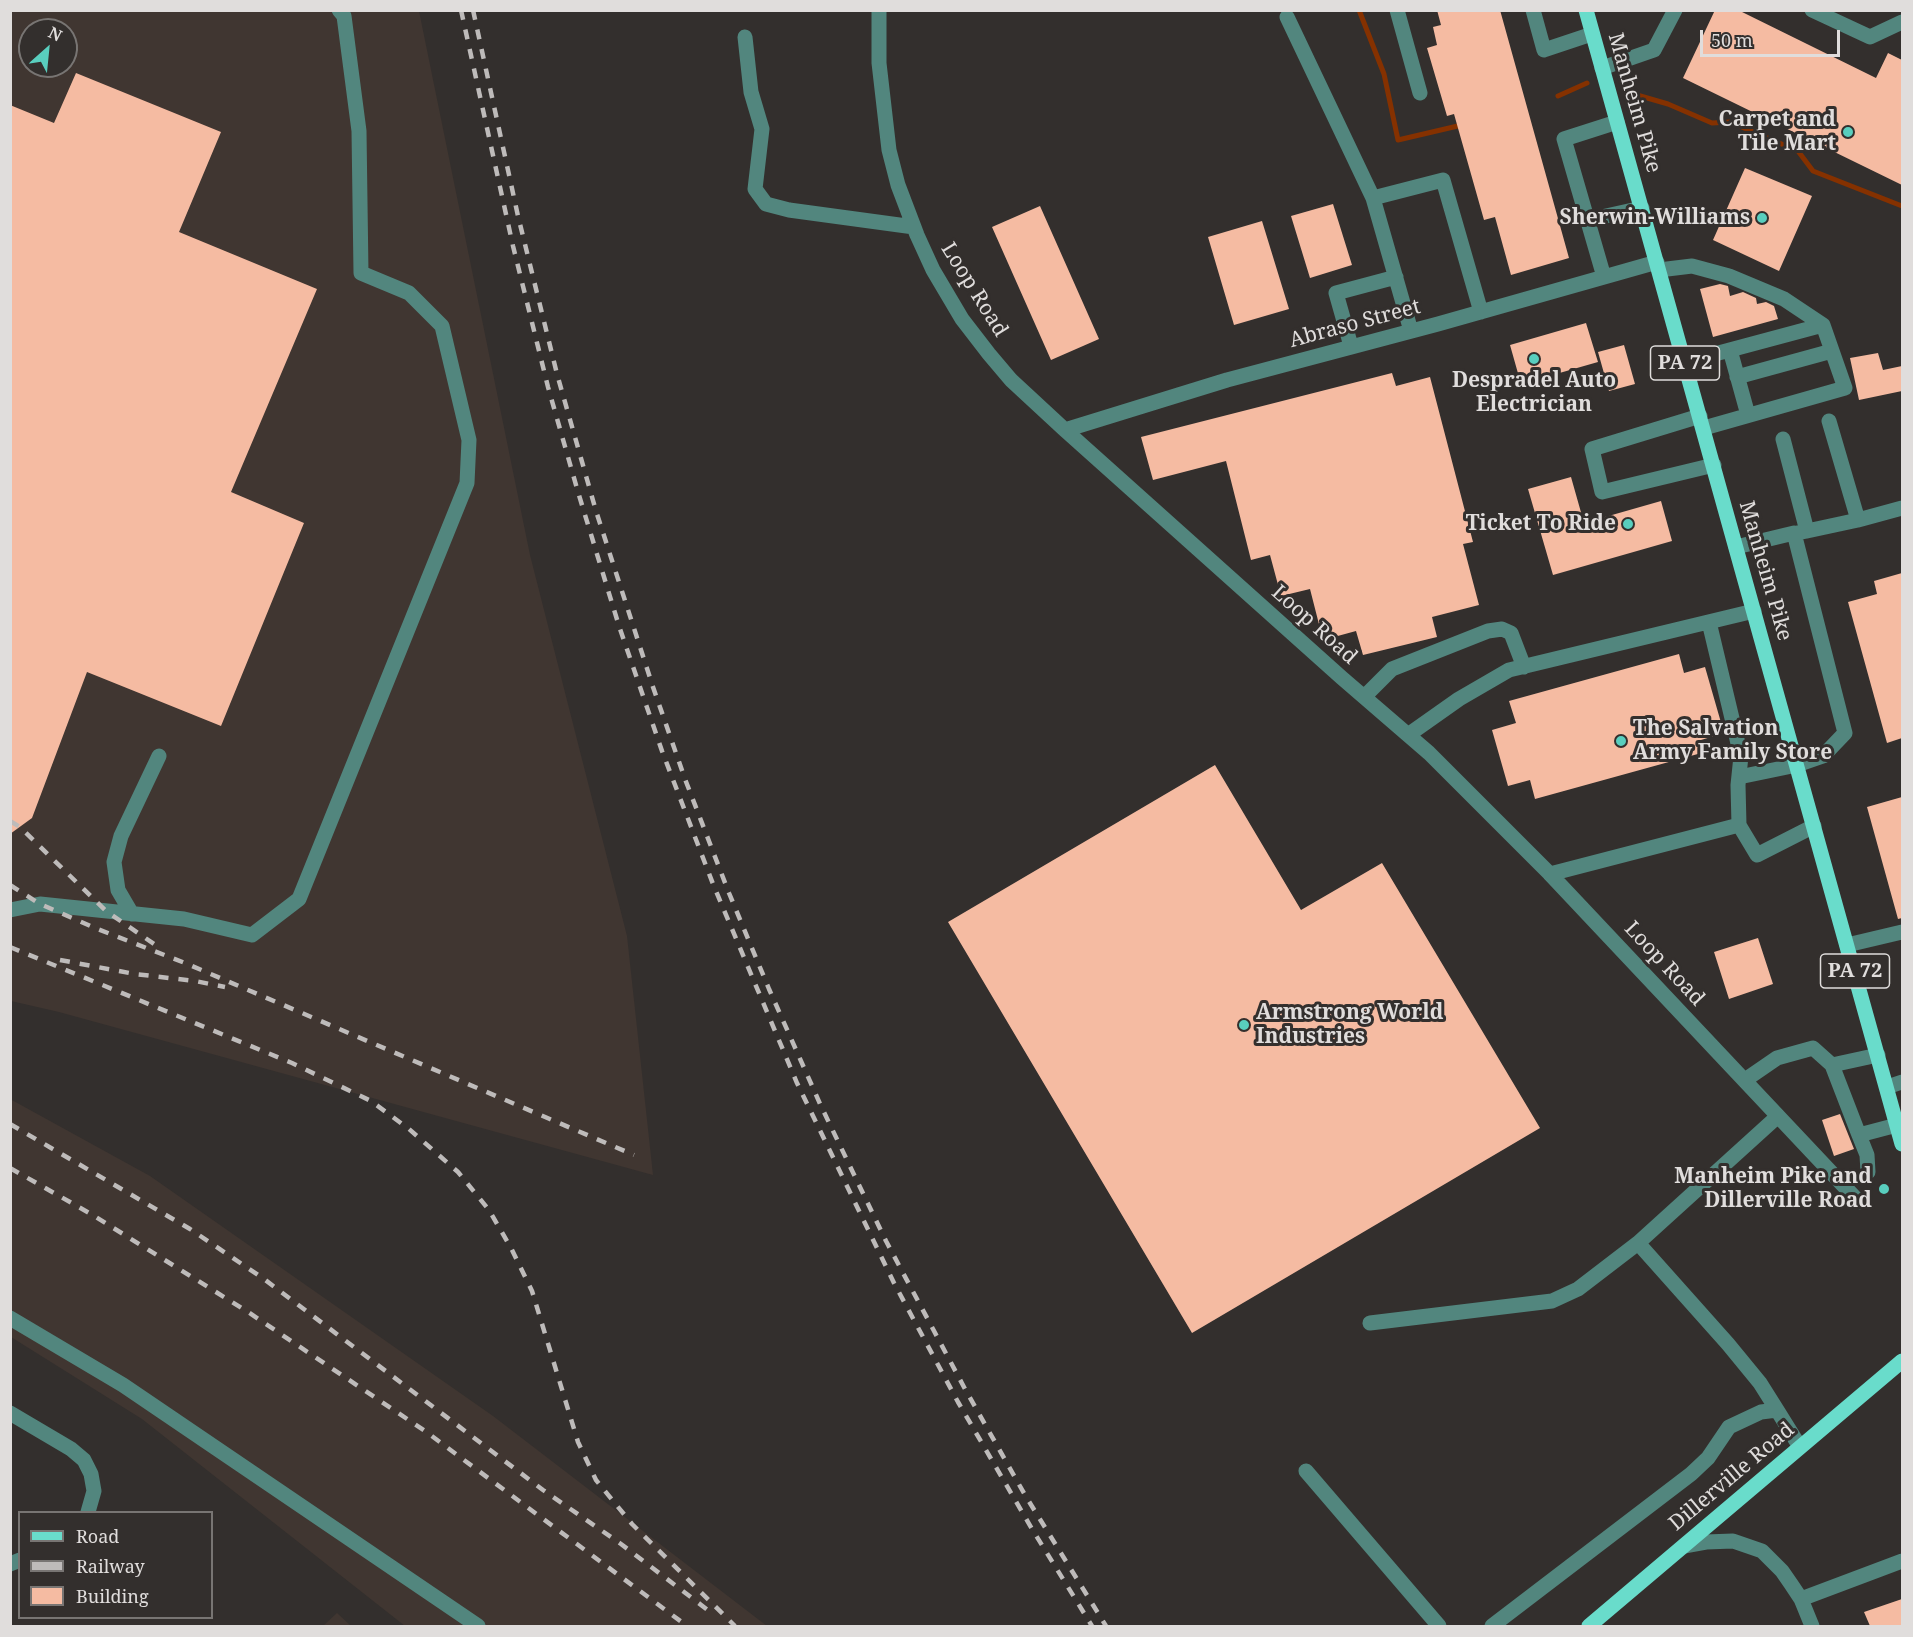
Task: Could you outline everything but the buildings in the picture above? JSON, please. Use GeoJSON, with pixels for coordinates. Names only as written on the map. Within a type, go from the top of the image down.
{"type":"FeatureCollection","features":[{"type":"Feature","properties":{"kind":"main road","name":"Manheim Pike"},"geometry":{"type":"LineString","coordinates":[[1586,10],[1902,1144]]}},
{"type":"Feature","properties":{"kind":"main road","name":"Dillerville Road"},"geometry":{"type":"LineString","coordinates":[[1589,1626],[1902,1361]]}},
{"type":"Feature","properties":{"kind":"street"},"geometry":{"type":"LineString","coordinates":[[10,910],[40,904],[184,919],[252,935],[299,899],[467,483],[470,440],[442,326],[409,293],[362,273],[359,131],[344,16],[339,10]]}},
{"type":"Feature","properties":{"kind":"street","name":"Loop Road"},"geometry":{"type":"LineString","coordinates":[[879,10],[879,63],[890,150],[898,185],[933,270],[962,319],[1011,380],[1429,753],[1550,874],[1859,1202]]}},
{"type":"Feature","properties":{"kind":"street"},"geometry":{"type":"LineString","coordinates":[[1397,10],[1420,93]]}},
{"type":"Feature","properties":{"kind":"street"},"geometry":{"type":"LineString","coordinates":[[1533,10],[1544,50],[1592,34]]}},
{"type":"Feature","properties":{"kind":"street"},"geometry":{"type":"LineString","coordinates":[[1602,68],[1654,50],[1675,10]]}},
{"type":"Feature","properties":{"kind":"street"},"geometry":{"type":"LineString","coordinates":[[1812,10],[1870,37],[1902,21]]}},
{"type":"Feature","properties":{"kind":"street"},"geometry":{"type":"LineString","coordinates":[[1287,17],[1373,198],[1411,331]]}},
{"type":"Feature","properties":{"kind":"street"},"geometry":{"type":"LineString","coordinates":[[745,37],[752,92],[762,129],[754,189],[766,204],[789,210],[914,227]]}},
{"type":"Feature","properties":{"kind":"street"},"geometry":{"type":"LineString","coordinates":[[1604,277],[1564,139],[1617,122]]}},
{"type":"Feature","properties":{"kind":"street"},"geometry":{"type":"LineString","coordinates":[[1373,198],[1443,180],[1481,312]]}},
{"type":"Feature","properties":{"kind":"street"},"geometry":{"type":"LineString","coordinates":[[1588,220],[1642,208]]}},
{"type":"Feature","properties":{"kind":"street","name":"Abraso Street"},"geometry":{"type":"LineString","coordinates":[[1065,429],[1227,380],[1604,277],[1658,266],[1692,266],[1729,276],[1784,299],[1823,325]]}},
{"type":"Feature","properties":{"kind":"street"},"geometry":{"type":"LineString","coordinates":[[1351,346],[1336,293],[1396,277]]}},
{"type":"Feature","properties":{"kind":"street"},"geometry":{"type":"LineString","coordinates":[[1685,362],[1823,325],[1845,388],[1748,415],[1702,422],[1592,449],[1602,492],[1714,465]]}},
{"type":"Feature","properties":{"kind":"street"},"geometry":{"type":"LineString","coordinates":[[1730,350],[1748,415]]}},
{"type":"Feature","properties":{"kind":"street"},"geometry":{"type":"LineString","coordinates":[[1737,377],[1832,351]]}},
{"type":"Feature","properties":{"kind":"street"},"geometry":{"type":"LineString","coordinates":[[1829,421],[1858,520]]}},
{"type":"Feature","properties":{"kind":"street"},"geometry":{"type":"LineString","coordinates":[[1739,777],[1797,765],[1822,756],[1845,733],[1800,532],[1782,439]]}},
{"type":"Feature","properties":{"kind":"street"},"geometry":{"type":"LineString","coordinates":[[1736,547],[1902,508]]}},
{"type":"Feature","properties":{"kind":"street"},"geometry":{"type":"LineString","coordinates":[[1408,735],[1459,699],[1509,670],[1754,611]]}},
{"type":"Feature","properties":{"kind":"street"},"geometry":{"type":"LineString","coordinates":[[1709,622],[1741,756],[1739,825],[1757,855],[1814,826]]}},
{"type":"Feature","properties":{"kind":"street"},"geometry":{"type":"LineString","coordinates":[[1364,697],[1392,669],[1488,631],[1502,628],[1511,633],[1524,667]]}},
{"type":"Feature","properties":{"kind":"street"},"geometry":{"type":"LineString","coordinates":[[132,914],[118,890],[114,862],[121,836],[159,756]]}},
{"type":"Feature","properties":{"kind":"street"},"geometry":{"type":"LineString","coordinates":[[1550,874],[1739,825]]}},
{"type":"Feature","properties":{"kind":"street"},"geometry":{"type":"LineString","coordinates":[[1847,945],[1902,932]]}},
{"type":"Feature","properties":{"kind":"street"},"geometry":{"type":"LineString","coordinates":[[1745,1080],[1778,1058],[1813,1048],[1832,1065],[1867,1155],[1868,1172]]}},
{"type":"Feature","properties":{"kind":"street"},"geometry":{"type":"LineString","coordinates":[[1832,1065],[1878,1055]]}},
{"type":"Feature","properties":{"kind":"street"},"geometry":{"type":"LineString","coordinates":[[1887,1087],[1902,1082]]}},
{"type":"Feature","properties":{"kind":"street"},"geometry":{"type":"LineString","coordinates":[[1370,1323],[1552,1300],[1578,1289],[1638,1243],[1778,1116]]}},
{"type":"Feature","properties":{"kind":"street"},"geometry":{"type":"LineString","coordinates":[[1859,1135],[1898,1125]]}},
{"type":"Feature","properties":{"kind":"street"},"geometry":{"type":"LineString","coordinates":[[1638,1243],[1760,1383],[1800,1447]]}},
{"type":"Feature","properties":{"kind":"street"},"geometry":{"type":"LineString","coordinates":[[10,1318],[123,1384],[478,1626]]}},
{"type":"Feature","properties":{"kind":"street"},"geometry":{"type":"LineString","coordinates":[[1492,1626],[1691,1474],[1708,1458],[1729,1427],[1761,1412],[1777,1410]]}},
{"type":"Feature","properties":{"kind":"street"},"geometry":{"type":"LineString","coordinates":[[10,1413],[72,1449],[84,1460],[91,1474],[94,1491],[88,1511]]}},
{"type":"Feature","properties":{"kind":"street"},"geometry":{"type":"LineString","coordinates":[[1306,1471],[1439,1626]]}},
{"type":"Feature","properties":{"kind":"street"},"geometry":{"type":"LineString","coordinates":[[1684,1546],[1726,1541],[1754,1547],[1769,1556],[1801,1599],[1812,1626]]}},
{"type":"Feature","properties":{"kind":"street"},"geometry":{"type":"LineString","coordinates":[[1801,1599],[1902,1561]]}},
{"type":"Feature","properties":{"kind":"shaded area"},"geometry":{"type":"Polygon","coordinates":[[[11,11],[419,11],[530,555],[627,936],[653,1175],[59,1012],[11,1001],[11,11]]]}},
{"type":"Feature","properties":{"kind":"shaded area"},"geometry":{"type":"Polygon","coordinates":[[[10,1099],[150,1176],[493,1416],[767,1626],[405,1626],[142,1419],[11,1337],[10,1099]]]}},
{"type":"Feature","properties":{"kind":"shaded area"},"geometry":{"type":"Polygon","coordinates":[[[337,1613],[351,1626],[323,1626],[337,1613]]]}},
{"type":"Feature","properties":{"kind":"waterway"},"geometry":{"type":"LineString","coordinates":[[1359,10],[1384,74],[1398,140],[1462,125]]}},
{"type":"Feature","properties":{"kind":"waterway"},"geometry":{"type":"LineString","coordinates":[[1558,96],[1587,83]]}},
{"type":"Feature","properties":{"kind":"waterway"},"geometry":{"type":"LineString","coordinates":[[1630,93],[1668,104],[1712,123],[1730,122],[1798,151],[1813,171],[1902,206]]}},
{"type":"Feature","properties":{"kind":"railway"},"geometry":{"type":"LineString","coordinates":[[461,10],[513,246],[548,387],[578,492],[619,626],[662,751],[713,884],[797,1083],[894,1283],[958,1402],[1092,1626]]}},
{"type":"Feature","properties":{"kind":"railway"},"geometry":{"type":"LineString","coordinates":[[473,10],[518,216],[557,374],[596,511],[685,779],[729,893],[821,1106],[886,1241],[1025,1495],[1106,1626]]}},
{"type":"Feature","properties":{"kind":"railway"},"geometry":{"type":"LineString","coordinates":[[10,821],[20,827],[106,911],[154,944]]}},
{"type":"Feature","properties":{"kind":"railway"},"geometry":{"type":"LineString","coordinates":[[10,885],[40,904],[95,928],[185,963],[634,1155]]}},
{"type":"Feature","properties":{"kind":"railway"},"geometry":{"type":"LineString","coordinates":[[10,947],[292,1063],[371,1101],[409,1129],[458,1172],[489,1210],[532,1291],[578,1442],[596,1480],[632,1524],[735,1626]]}},
{"type":"Feature","properties":{"kind":"railway"},"geometry":{"type":"LineString","coordinates":[[60,960],[225,987]]}},
{"type":"Feature","properties":{"kind":"railway"},"geometry":{"type":"LineString","coordinates":[[10,1124],[190,1229],[264,1279],[543,1490],[621,1544],[713,1614]]}},
{"type":"Feature","properties":{"kind":"railway"},"geometry":{"type":"LineString","coordinates":[[10,1168],[91,1214],[248,1312],[425,1431],[687,1626]]}},
{"type":"Feature","properties":{"kind":"place","name":"Carpet and Tile Mart"},"geometry":{"type":"Point","coordinates":[1848,132]}},
{"type":"Feature","properties":{"kind":"place","name":"Sherwin-Williams"},"geometry":{"type":"Point","coordinates":[1762,218]}},
{"type":"Feature","properties":{"kind":"place","name":"Despradel Auto Electrician"},"geometry":{"type":"Point","coordinates":[1534,359]}},
{"type":"Feature","properties":{"kind":"place","name":"Ticket To Ride"},"geometry":{"type":"Point","coordinates":[1628,524]}},
{"type":"Feature","properties":{"kind":"place","name":"The Salvation Army Family Store"},"geometry":{"type":"Point","coordinates":[1621,741]}},
{"type":"Feature","properties":{"kind":"place","name":"Armstrong World Industries"},"geometry":{"type":"Point","coordinates":[1244,1025]}},
{"type":"Feature","properties":{"kind":"place","name":"Manheim Pike and Dillerville Road"},"geometry":{"type":"Point","coordinates":[1884,1189]}}]}
